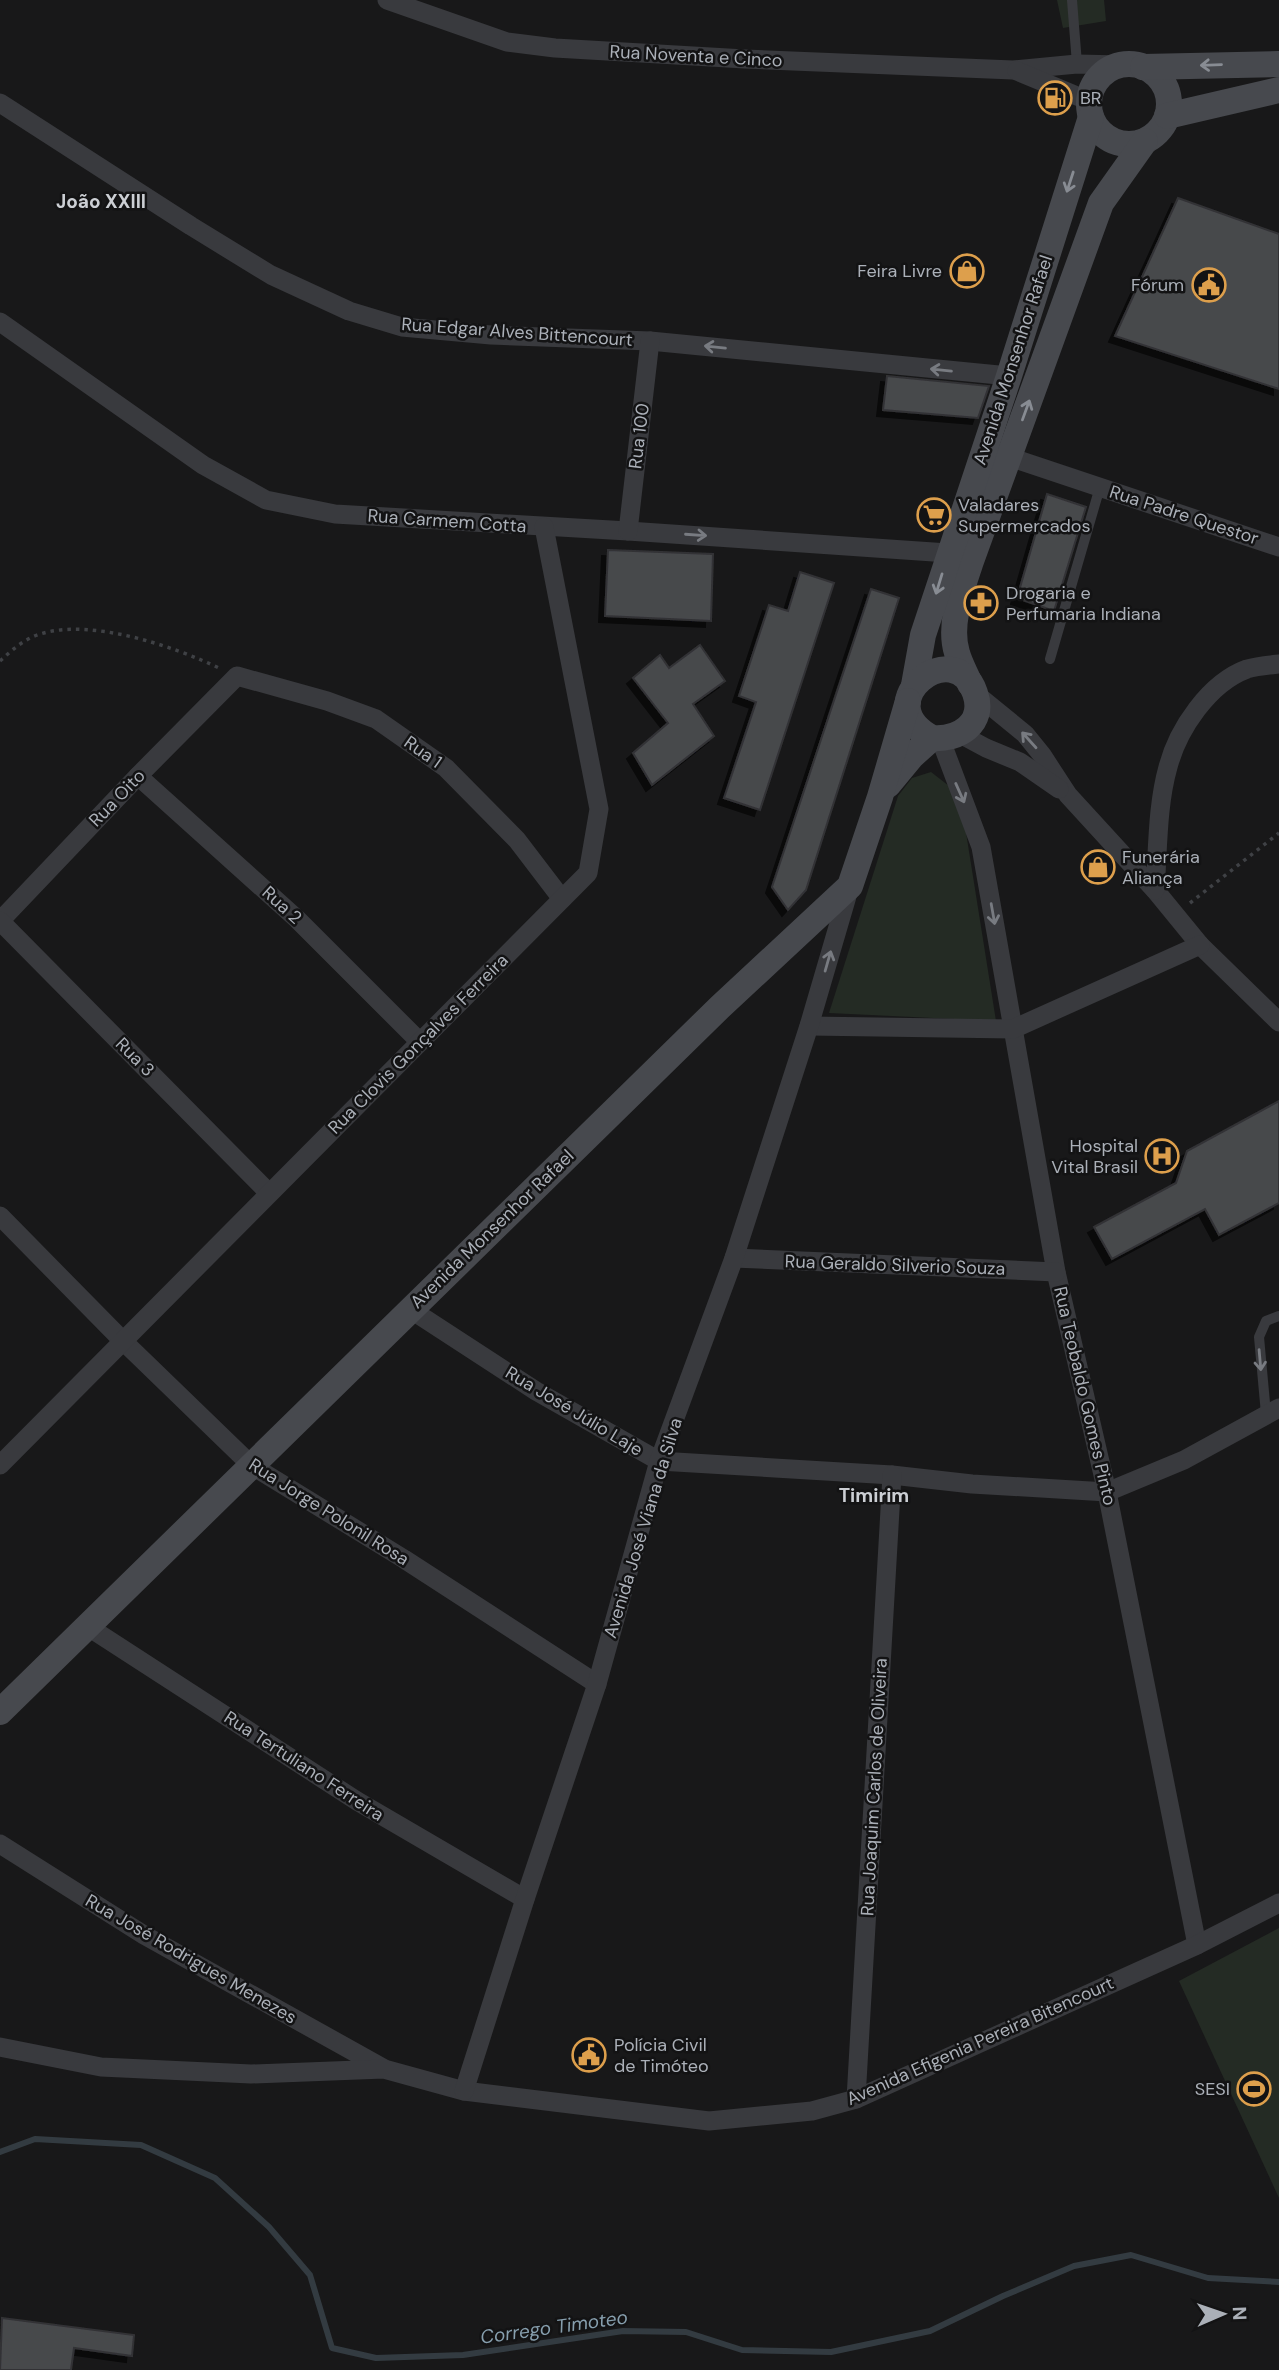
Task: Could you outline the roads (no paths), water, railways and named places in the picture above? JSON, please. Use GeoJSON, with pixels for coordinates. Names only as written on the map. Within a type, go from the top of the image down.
{"type":"FeatureCollection","features":[{"type":"Feature","properties":{"kind":"main road"},"geometry":{"type":"LineString","coordinates":[[1133,66],[1162,82],[1169,104],[1167,116],[1158,131],[1145,141],[1132,145],[1107,138],[1097,128],[1090,109],[1092,88],[1110,69],[1133,66],[1279,64]]}},
{"type":"Feature","properties":{"kind":"main road"},"geometry":{"type":"LineString","coordinates":[[1167,116],[1279,90]]}},
{"type":"Feature","properties":{"kind":"main road","name":"Avenida Monsenhor Rafael"},"geometry":{"type":"LineString","coordinates":[[0,1712],[720,1007],[850,886],[911,693],[922,635],[1009,376],[1090,109]]}},
{"type":"Feature","properties":{"kind":"main road","name":"Avenida Monsenhor Rafael"},"geometry":{"type":"LineString","coordinates":[[973,689],[956,652],[955,631],[958,606],[971,561],[1101,203],[1145,141]]}},
{"type":"Feature","properties":{"kind":"main road"},"geometry":{"type":"LineString","coordinates":[[880,797],[899,771],[975,717],[973,689],[962,676],[942,670],[931,671],[911,693],[909,713],[922,732],[944,737]]}},
{"type":"Feature","properties":{"kind":"street","name":"Rua Noventa e Cinco"},"geometry":{"type":"LineString","coordinates":[[387,0],[507,42],[555,48],[745,59],[1013,69]]}},
{"type":"Feature","properties":{"kind":"street"},"geometry":{"type":"LineString","coordinates":[[1013,69],[1077,64],[1133,66]]}},
{"type":"Feature","properties":{"kind":"street"},"geometry":{"type":"LineString","coordinates":[[1013,69],[1090,109]]}},
{"type":"Feature","properties":{"kind":"street","name":"Rua Edgar Alves Bittencourt"},"geometry":{"type":"LineString","coordinates":[[0,103],[271,275],[349,311],[402,327],[491,335],[650,341],[1009,376]]}},
{"type":"Feature","properties":{"kind":"street","name":"Rua Carmem Cotta"},"geometry":{"type":"LineString","coordinates":[[0,322],[203,466],[266,500],[335,514],[948,553]]}},
{"type":"Feature","properties":{"kind":"street","name":"Rua 100"},"geometry":{"type":"LineString","coordinates":[[628,531],[650,341]]}},
{"type":"Feature","properties":{"kind":"street","name":"Rua Padre Questor"},"geometry":{"type":"LineString","coordinates":[[1009,457],[1279,547]]}},
{"type":"Feature","properties":{"kind":"street","name":"Rua Clovis Gonçalves Ferreira"},"geometry":{"type":"LineString","coordinates":[[0,1465],[588,873],[599,809],[544,527]]}},
{"type":"Feature","properties":{"kind":"street"},"geometry":{"type":"LineString","coordinates":[[1154,890],[1168,766],[1183,731],[1207,697],[1225,680],[1248,669],[1278,665]]}},
{"type":"Feature","properties":{"kind":"street","name":"Rua 1"},"geometry":{"type":"LineString","coordinates":[[237,676],[327,701],[376,719],[446,768],[517,840],[562,899]]}},
{"type":"Feature","properties":{"kind":"street","name":"Rua Oito"},"geometry":{"type":"LineString","coordinates":[[0,921],[237,676]]}},
{"type":"Feature","properties":{"kind":"street"},"geometry":{"type":"LineString","coordinates":[[973,689],[1025,734],[1068,795],[1200,945],[1279,1023]]}},
{"type":"Feature","properties":{"kind":"street"},"geometry":{"type":"LineString","coordinates":[[944,737],[986,748],[1020,762],[1068,795]]}},
{"type":"Feature","properties":{"kind":"street","name":"Rua Teobaldo Gomes Pinto"},"geometry":{"type":"LineString","coordinates":[[944,737],[981,846],[1056,1272],[1107,1492],[1197,1945]]}},
{"type":"Feature","properties":{"kind":"street","name":"Rua 2"},"geometry":{"type":"LineString","coordinates":[[138,776],[298,919],[420,1042]]}},
{"type":"Feature","properties":{"kind":"street","name":"Avenida José Viana da Silva"},"geometry":{"type":"LineString","coordinates":[[464,2091],[597,1684],[659,1461],[734,1258],[809,1026],[850,886]]}},
{"type":"Feature","properties":{"kind":"street","name":"Rua 3"},"geometry":{"type":"LineString","coordinates":[[0,921],[269,1193]]}},
{"type":"Feature","properties":{"kind":"street"},"geometry":{"type":"LineString","coordinates":[[809,1026],[1013,1030],[1200,945]]}},
{"type":"Feature","properties":{"kind":"street","name":"Rua Jorge Polonil Rosa"},"geometry":{"type":"LineString","coordinates":[[0,1216],[123,1341],[251,1465],[404,1559],[597,1684]]}},
{"type":"Feature","properties":{"kind":"street","name":"Rua Geraldo Silverio Souza"},"geometry":{"type":"LineString","coordinates":[[734,1258],[1056,1272]]}},
{"type":"Feature","properties":{"kind":"street","name":"Rua José Júlio Laje"},"geometry":{"type":"LineString","coordinates":[[410,1309],[536,1391],[659,1461],[892,1475],[972,1484],[1107,1492],[1184,1460],[1273,1411]]}},
{"type":"Feature","properties":{"kind":"street","name":"Rua Joaquim Carlos de Oliveira"},"geometry":{"type":"LineString","coordinates":[[856,2099],[892,1475]]}},
{"type":"Feature","properties":{"kind":"street","name":"Rua Tertuliano Ferreira"},"geometry":{"type":"LineString","coordinates":[[87,1626],[357,1801],[525,1899]]}},
{"type":"Feature","properties":{"kind":"street","name":"Rua José Rodrigues Menezes"},"geometry":{"type":"LineString","coordinates":[[0,1844],[144,1936],[384,2069]]}},
{"type":"Feature","properties":{"kind":"street","name":"Avenida Efigenia Pereira Bitencourt"},"geometry":{"type":"LineString","coordinates":[[0,2047],[101,2067],[251,2074],[384,2069],[464,2091],[709,2121],[812,2111],[856,2099],[1197,1945],[1279,1903]]}},
{"type":"Feature","properties":{"kind":"lane"},"geometry":{"type":"LineString","coordinates":[[1072,0],[1077,64]]}},
{"type":"Feature","properties":{"kind":"lane"},"geometry":{"type":"LineString","coordinates":[[1050,659],[1100,487]]}},
{"type":"Feature","properties":{"kind":"lane"},"geometry":{"type":"LineString","coordinates":[[1273,1411],[1259,1337],[1266,1321],[1279,1316]]}},
{"type":"Feature","properties":{"kind":"waterway","name":"Corrego Timoteo"},"geometry":{"type":"LineString","coordinates":[[0,2152],[35,2139],[141,2145],[215,2178],[269,2227],[310,2275],[332,2348],[376,2358],[463,2355],[623,2331],[686,2332],[742,2350],[831,2352],[930,2331],[1074,2266],[1131,2255],[1208,2278],[1279,2282]]}},
{"type":"Feature","properties":{"kind":"place","name":"BR"},"geometry":{"type":"Point","coordinates":[1055,98]}},
{"type":"Feature","properties":{"kind":"place","name":"Feira Livre"},"geometry":{"type":"Point","coordinates":[967,271]}},
{"type":"Feature","properties":{"kind":"place","name":"Fórum"},"geometry":{"type":"Point","coordinates":[1209,285]}},
{"type":"Feature","properties":{"kind":"place","name":"Valadares Supermercados"},"geometry":{"type":"Point","coordinates":[934,515]}},
{"type":"Feature","properties":{"kind":"place","name":"Drogaria e Perfumaria Indiana"},"geometry":{"type":"Point","coordinates":[981,603]}},
{"type":"Feature","properties":{"kind":"place","name":"Funerária Aliança"},"geometry":{"type":"Point","coordinates":[1098,867]}},
{"type":"Feature","properties":{"kind":"place","name":"Hospital Vital Brasil"},"geometry":{"type":"Point","coordinates":[1162,1156]}},
{"type":"Feature","properties":{"kind":"place","name":"Polícia Civil de Timóteo"},"geometry":{"type":"Point","coordinates":[589,2055]}},
{"type":"Feature","properties":{"kind":"place","name":"SESI"},"geometry":{"type":"Point","coordinates":[1254,2089]}},
{"type":"Feature","properties":{"kind":"district","name":"João XXIII"},"geometry":{"type":"Point","coordinates":[101,201]}},
{"type":"Feature","properties":{"kind":"district","name":"Timirim"},"geometry":{"type":"Point","coordinates":[874,1495]}}]}
